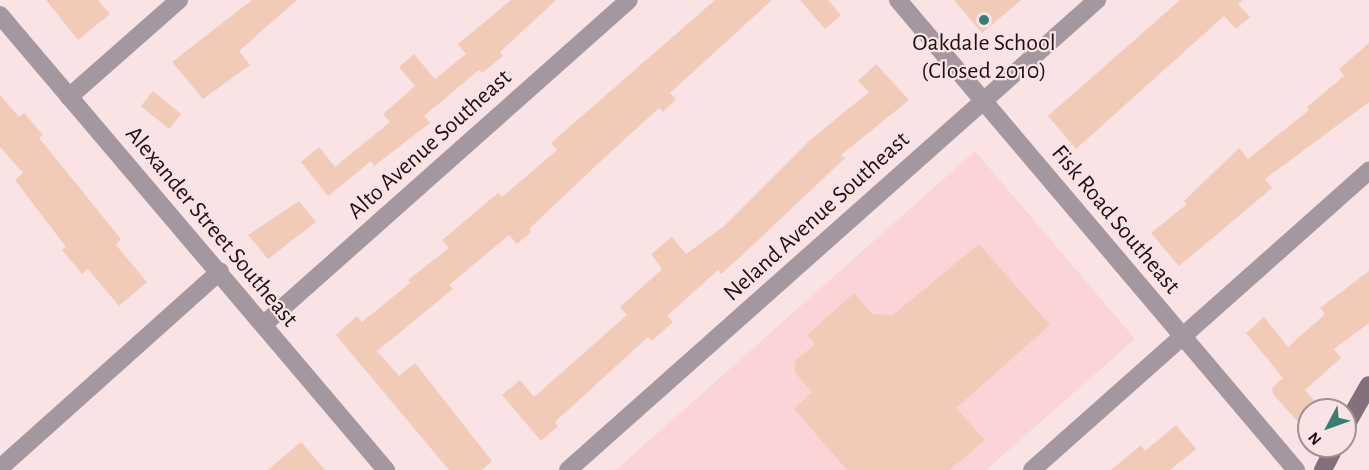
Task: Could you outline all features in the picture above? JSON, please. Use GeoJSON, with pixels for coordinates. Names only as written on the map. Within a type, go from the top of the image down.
{"type":"FeatureCollection","features":[{"type":"Feature","properties":{"kind":"street"},"geometry":{"type":"LineString","coordinates":[[69,98],[179,0]]}},
{"type":"Feature","properties":{"kind":"street","name":"Alto Avenue Southeast"},"geometry":{"type":"LineString","coordinates":[[263,326],[629,0]]}},
{"type":"Feature","properties":{"kind":"street","name":"Fisk Road Southeast"},"geometry":{"type":"LineString","coordinates":[[898,0],[1296,470]]}},
{"type":"Feature","properties":{"kind":"street","name":"Neland Avenue Southeast"},"geometry":{"type":"LineString","coordinates":[[568,470],[1097,0]]}},
{"type":"Feature","properties":{"kind":"street","name":"Alexander Street Southeast"},"geometry":{"type":"LineString","coordinates":[[0,15],[220,271],[263,326],[386,470]]}},
{"type":"Feature","properties":{"kind":"street"},"geometry":{"type":"LineString","coordinates":[[1032,470],[1369,171]]}},
{"type":"Feature","properties":{"kind":"street"},"geometry":{"type":"LineString","coordinates":[[0,468],[220,271]]}},
{"type":"Feature","properties":{"kind":"street"},"geometry":{"type":"LineString","coordinates":[[1357,406],[1369,385]]}},
{"type":"Feature","properties":{"kind":"shaded area"},"geometry":{"type":"Polygon","coordinates":[[[975,151],[1135,339],[986,470],[616,470],[975,151]]]}},
{"type":"Feature","properties":{"kind":"building"},"geometry":{"type":"Polygon","coordinates":[[[46,0],[98,0],[110,14],[78,40],[46,0]]]}},
{"type":"Feature","properties":{"kind":"building"},"geometry":{"type":"Polygon","coordinates":[[[252,0],[297,0],[239,51],[250,65],[203,99],[172,62],[252,0]]]}},
{"type":"Feature","properties":{"kind":"building"},"geometry":{"type":"Polygon","coordinates":[[[511,0],[556,0],[500,52],[503,56],[482,73],[479,70],[424,116],[430,123],[374,166],[371,161],[328,196],[301,162],[319,147],[335,167],[390,122],[383,114],[415,86],[399,67],[414,54],[435,79],[466,54],[458,44],[511,0]]]}},
{"type":"Feature","properties":{"kind":"building"},"geometry":{"type":"Polygon","coordinates":[[[715,0],[772,0],[670,93],[676,99],[663,112],[659,108],[604,158],[529,229],[531,232],[517,244],[509,235],[449,285],[453,289],[377,351],[399,376],[415,363],[492,461],[482,470],[449,470],[336,335],[357,316],[362,322],[410,283],[408,280],[449,248],[442,240],[498,193],[502,197],[557,150],[551,143],[715,0]]]}},
{"type":"Feature","properties":{"kind":"building"},"geometry":{"type":"Polygon","coordinates":[[[800,0],[828,0],[841,15],[825,29],[800,0]]]}},
{"type":"Feature","properties":{"kind":"building","name":"Oakdale School (Closed 2010)"},"geometry":{"type":"Polygon","coordinates":[[[954,0],[1021,0],[982,33],[954,0]]]}},
{"type":"Feature","properties":{"kind":"building"},"geometry":{"type":"Polygon","coordinates":[[[1180,0],[1243,0],[1238,4],[1250,17],[1236,29],[1224,16],[1076,149],[1048,116],[1180,0]]]}},
{"type":"Feature","properties":{"kind":"building"},"geometry":{"type":"Polygon","coordinates":[[[1369,43],[1369,102],[1265,179],[1272,188],[1179,266],[1151,233],[1187,204],[1184,201],[1239,148],[1248,159],[1309,110],[1307,107],[1344,76],[1339,69],[1369,43]]]}},
{"type":"Feature","properties":{"kind":"building"},"geometry":{"type":"Polygon","coordinates":[[[876,64],[909,100],[841,155],[845,158],[739,258],[721,274],[718,270],[667,316],[673,322],[652,341],[648,337],[555,422],[558,426],[541,441],[502,395],[520,380],[534,397],[627,315],[620,307],[662,269],[651,254],[672,237],[686,254],[723,227],[809,141],[869,92],[858,81],[876,64]]]}},
{"type":"Feature","properties":{"kind":"building"},"geometry":{"type":"Polygon","coordinates":[[[153,91],[181,114],[169,129],[141,106],[153,91]]]}},
{"type":"Feature","properties":{"kind":"building"},"geometry":{"type":"Polygon","coordinates":[[[0,95],[19,117],[24,113],[43,135],[39,138],[121,239],[116,245],[147,282],[119,306],[88,269],[82,274],[62,250],[66,247],[15,180],[23,173],[0,147],[0,95]]]}},
{"type":"Feature","properties":{"kind":"building"},"geometry":{"type":"Polygon","coordinates":[[[299,201],[316,222],[268,259],[248,235],[299,201]]]}},
{"type":"Feature","properties":{"kind":"building"},"geometry":{"type":"Polygon","coordinates":[[[979,244],[1050,325],[956,408],[985,440],[950,470],[847,470],[794,409],[812,392],[795,373],[795,361],[815,344],[807,335],[854,293],[872,314],[893,315],[979,244]]]}},
{"type":"Feature","properties":{"kind":"building"},"geometry":{"type":"Polygon","coordinates":[[[1369,271],[1369,323],[1334,349],[1341,358],[1305,390],[1312,398],[1297,398],[1297,421],[1273,394],[1272,388],[1283,378],[1246,333],[1264,317],[1288,347],[1325,314],[1320,308],[1369,271]]]}},
{"type":"Feature","properties":{"kind":"building"},"geometry":{"type":"Polygon","coordinates":[[[1176,425],[1196,449],[1170,470],[1111,470],[1141,445],[1145,451],[1176,425]]]}},
{"type":"Feature","properties":{"kind":"building"},"geometry":{"type":"Polygon","coordinates":[[[301,442],[325,470],[268,470],[301,442]]]}},
{"type":"Feature","properties":{"kind":"place","name":"Oakdale School (Closed 2010)"},"geometry":{"type":"Point","coordinates":[984,20]}}]}
